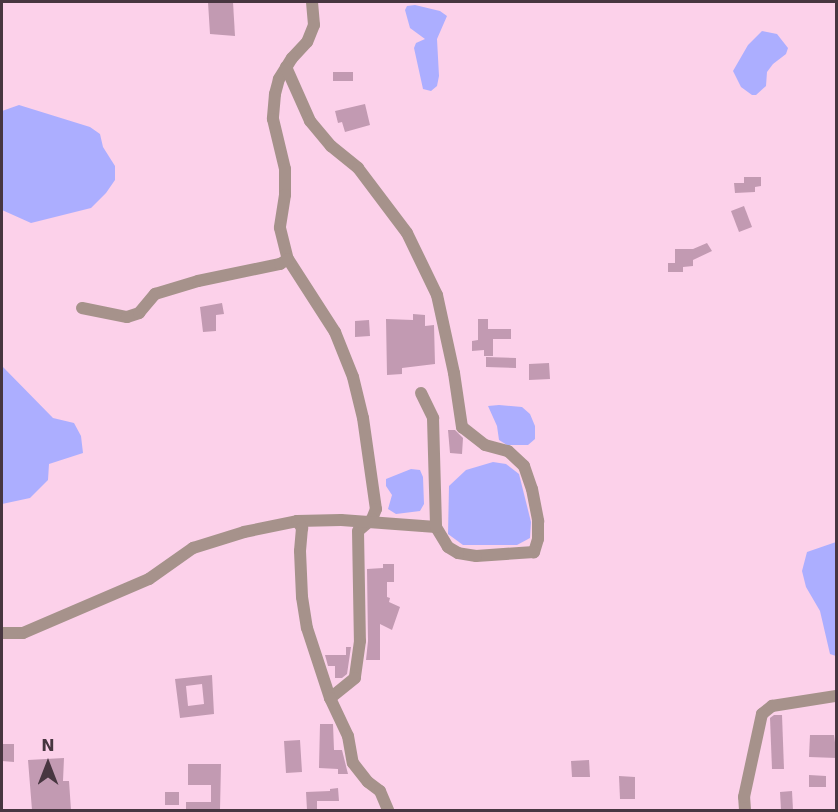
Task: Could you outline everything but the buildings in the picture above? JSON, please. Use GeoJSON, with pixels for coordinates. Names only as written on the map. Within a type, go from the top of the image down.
{"type":"FeatureCollection","features":[{"type":"Feature","properties":{"kind":"street"},"geometry":{"type":"LineString","coordinates":[[312,2],[314,25],[307,42],[286,68],[277,87],[273,119],[285,169],[285,195],[280,228],[288,259],[335,332],[353,377],[363,418],[376,509],[372,519],[358,531],[360,640],[355,678],[330,698]]}},
{"type":"Feature","properties":{"kind":"street"},"geometry":{"type":"LineString","coordinates":[[286,68],[310,121],[331,146],[358,168],[407,233],[426,270],[437,295],[454,372],[462,427],[485,445],[508,451],[524,466],[532,489],[538,521],[538,540],[534,552],[476,556],[458,553],[448,547],[436,527],[433,418],[421,393]]}},
{"type":"Feature","properties":{"kind":"street"},"geometry":{"type":"LineString","coordinates":[[82,308],[127,317],[139,313],[155,294],[280,264],[288,259]]}},
{"type":"Feature","properties":{"kind":"street"},"geometry":{"type":"LineString","coordinates":[[2,633],[23,633],[149,579],[193,548],[244,532],[297,521],[341,520],[366,524],[436,527]]}},
{"type":"Feature","properties":{"kind":"street"},"geometry":{"type":"LineString","coordinates":[[297,521],[302,528],[301,574],[307,628],[330,698],[348,736],[353,763],[368,782],[380,791],[388,810]]}},
{"type":"Feature","properties":{"kind":"street"},"geometry":{"type":"LineString","coordinates":[[745,810],[744,797],[762,714],[772,706],[837,696]]}},
{"type":"Feature","properties":{"kind":"water"},"geometry":{"type":"Polygon","coordinates":[[[415,5],[440,11],[447,16],[437,39],[439,76],[437,86],[431,91],[423,89],[414,48],[416,43],[425,39],[410,28],[405,10],[407,6],[415,5]]]}},
{"type":"Feature","properties":{"kind":"water"},"geometry":{"type":"Polygon","coordinates":[[[762,31],[777,34],[788,48],[786,54],[767,72],[766,86],[756,95],[752,95],[741,87],[733,71],[748,45],[762,31]]]}},
{"type":"Feature","properties":{"kind":"water"},"geometry":{"type":"Polygon","coordinates":[[[19,105],[90,127],[100,134],[103,147],[115,166],[115,180],[91,208],[31,223],[2,210],[2,111],[19,105]]]}},
{"type":"Feature","properties":{"kind":"water"},"geometry":{"type":"Polygon","coordinates":[[[2,366],[53,418],[74,423],[81,436],[83,453],[49,464],[48,480],[30,498],[2,504],[2,366]]]}},
{"type":"Feature","properties":{"kind":"water"},"geometry":{"type":"Polygon","coordinates":[[[488,406],[522,407],[530,414],[535,426],[535,439],[528,445],[507,445],[499,440],[497,426],[488,406]]]}},
{"type":"Feature","properties":{"kind":"water"},"geometry":{"type":"Polygon","coordinates":[[[493,462],[506,464],[519,474],[531,522],[530,538],[517,545],[463,545],[448,534],[449,486],[466,470],[493,462]]]}},
{"type":"Feature","properties":{"kind":"water"},"geometry":{"type":"Polygon","coordinates":[[[411,469],[420,470],[423,477],[424,504],[420,511],[396,514],[388,509],[392,495],[386,486],[386,479],[411,469]]]}},
{"type":"Feature","properties":{"kind":"water"},"geometry":{"type":"Polygon","coordinates":[[[836,542],[836,656],[830,654],[820,611],[806,587],[802,571],[807,552],[836,542]]]}}]}
